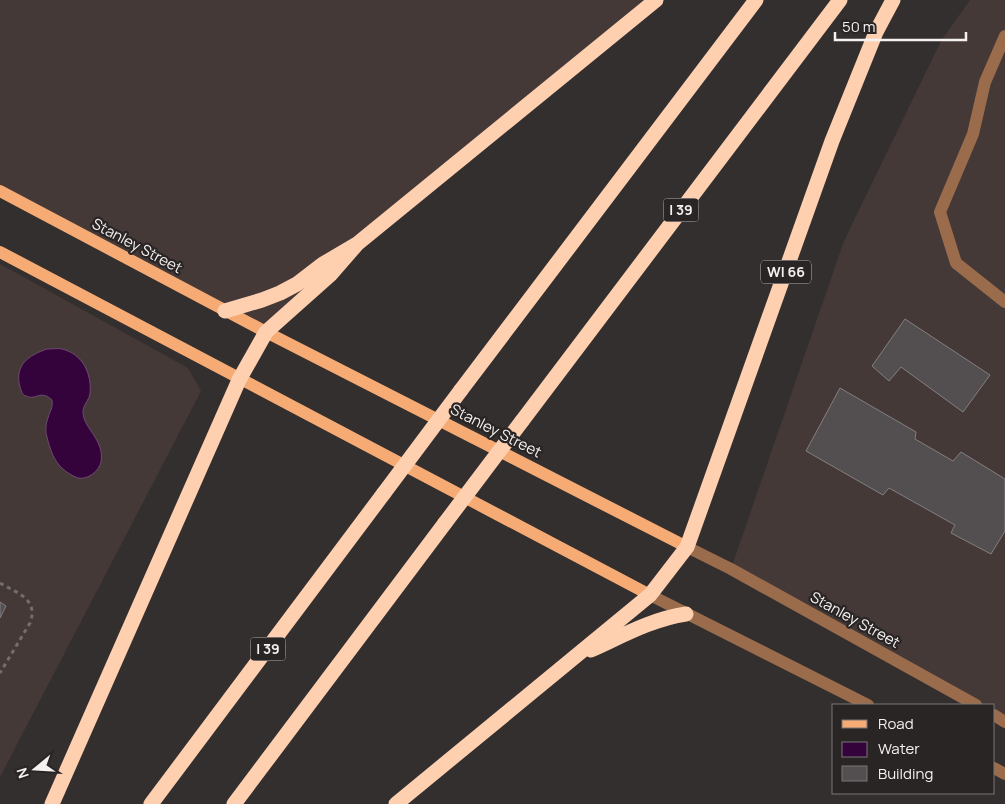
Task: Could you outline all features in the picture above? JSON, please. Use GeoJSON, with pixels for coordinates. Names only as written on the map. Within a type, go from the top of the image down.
{"type":"FeatureCollection","features":[{"type":"Feature","properties":{"kind":"highway"},"geometry":{"type":"LineString","coordinates":[[224,311],[280,293],[297,284],[323,264],[357,244],[656,0]]}},
{"type":"Feature","properties":{"kind":"highway","name":"I 39"},"geometry":{"type":"LineString","coordinates":[[151,804],[460,390],[756,0]]}},
{"type":"Feature","properties":{"kind":"highway","name":"I 39"},"geometry":{"type":"LineString","coordinates":[[234,804],[840,0]]}},
{"type":"Feature","properties":{"kind":"highway","name":"WI 66"},"geometry":{"type":"LineString","coordinates":[[687,547],[832,141],[876,32],[893,0]]}},
{"type":"Feature","properties":{"kind":"highway"},"geometry":{"type":"LineString","coordinates":[[52,804],[239,380],[266,332],[330,275],[357,244]]}},
{"type":"Feature","properties":{"kind":"highway"},"geometry":{"type":"LineString","coordinates":[[396,804],[650,595],[687,547]]}},
{"type":"Feature","properties":{"kind":"highway"},"geometry":{"type":"LineString","coordinates":[[573,658],[658,620],[686,614]]}},
{"type":"Feature","properties":{"kind":"main road","name":"Stanley Street"},"geometry":{"type":"LineString","coordinates":[[0,191],[224,311],[687,547]]}},
{"type":"Feature","properties":{"kind":"main road"},"geometry":{"type":"LineString","coordinates":[[0,252],[239,380],[650,595]]}},
{"type":"Feature","properties":{"kind":"street"},"geometry":{"type":"LineString","coordinates":[[1005,36],[985,82],[973,134],[940,212],[956,263],[1005,302]]}},
{"type":"Feature","properties":{"kind":"street","name":"Stanley Street"},"geometry":{"type":"LineString","coordinates":[[687,547],[974,704]]}},
{"type":"Feature","properties":{"kind":"street"},"geometry":{"type":"LineString","coordinates":[[650,595],[866,704]]}},
{"type":"Feature","properties":{"kind":"path"},"geometry":{"type":"LineString","coordinates":[[0,583],[27,599],[32,608],[30,623],[0,673]]}},
{"type":"Feature","properties":{"kind":"shaded area"},"geometry":{"type":"Polygon","coordinates":[[[0,0],[656,0],[357,244],[266,332],[0,191],[0,0]]]}},
{"type":"Feature","properties":{"kind":"shaded area"},"geometry":{"type":"Polygon","coordinates":[[[970,0],[1005,0],[1005,722],[995,716],[995,704],[974,704],[731,569],[844,241],[941,41],[970,0]]]}},
{"type":"Feature","properties":{"kind":"shaded area"},"geometry":{"type":"Polygon","coordinates":[[[0,264],[188,368],[201,391],[0,777],[0,264]]]}},
{"type":"Feature","properties":{"kind":"water"},"geometry":{"type":"Polygon","coordinates":[[[47,349],[60,349],[76,355],[88,372],[90,394],[83,412],[86,423],[100,447],[101,462],[98,469],[86,478],[78,478],[65,471],[57,462],[52,452],[46,430],[47,420],[52,408],[52,400],[44,395],[29,397],[22,392],[20,387],[19,373],[24,362],[34,354],[47,349]]]}},
{"type":"Feature","properties":{"kind":"building"},"geometry":{"type":"Polygon","coordinates":[[[905,319],[990,375],[963,412],[901,367],[889,381],[872,366],[905,319]]]}},
{"type":"Feature","properties":{"kind":"building"},"geometry":{"type":"Polygon","coordinates":[[[840,388],[916,432],[915,439],[953,461],[961,452],[1005,479],[1005,531],[991,554],[951,533],[955,525],[889,488],[883,495],[806,451],[840,388]]]}},
{"type":"Feature","properties":{"kind":"building"},"geometry":{"type":"Polygon","coordinates":[[[0,602],[6,606],[0,618],[0,602]]]}}]}
